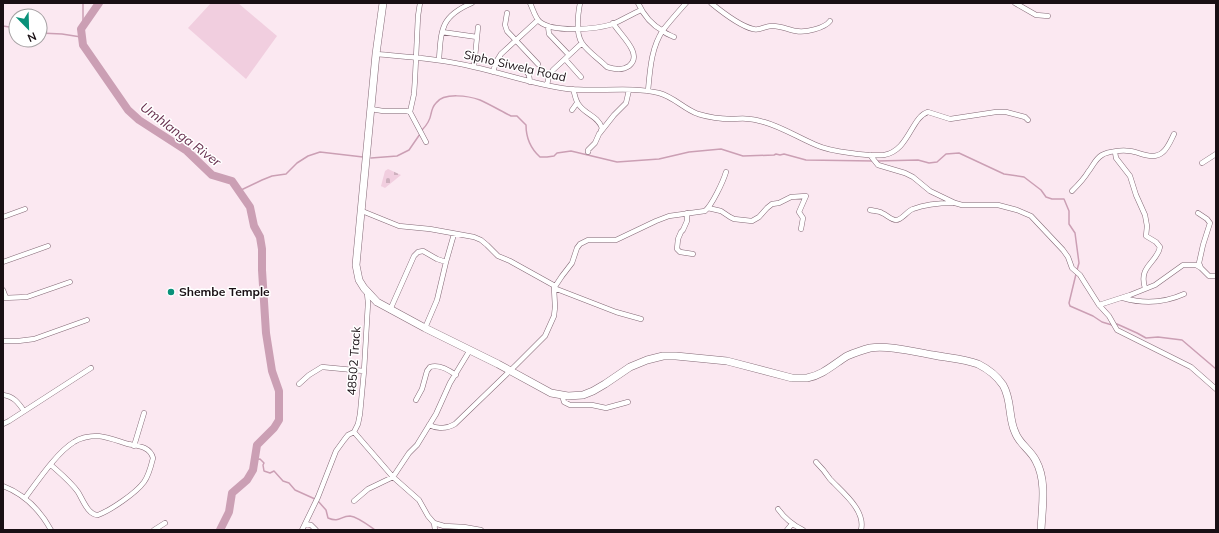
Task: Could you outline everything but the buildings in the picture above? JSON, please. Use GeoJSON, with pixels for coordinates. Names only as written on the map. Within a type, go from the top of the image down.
{"type":"FeatureCollection","features":[{"type":"Feature","properties":{"kind":"street"},"geometry":{"type":"LineString","coordinates":[[383,3],[376,54],[356,265],[359,280],[367,293],[378,302],[390,310],[551,393],[562,395],[583,395],[605,384],[630,367],[647,360],[664,356],[727,361],[792,378],[815,376],[848,356],[871,348],[883,347],[973,363],[989,371],[1003,386],[1009,401],[1014,431],[1019,440],[1034,457],[1038,466],[1042,483],[1041,530]]}},
{"type":"Feature","properties":{"kind":"street"},"geometry":{"type":"LineString","coordinates":[[420,3],[414,94],[410,112],[426,142]]}},
{"type":"Feature","properties":{"kind":"street"},"geometry":{"type":"LineString","coordinates":[[439,60],[442,32],[445,23],[452,14],[472,3]]}},
{"type":"Feature","properties":{"kind":"street"},"geometry":{"type":"LineString","coordinates":[[530,3],[538,20],[554,28],[578,28],[613,24],[641,10]]}},
{"type":"Feature","properties":{"kind":"street"},"geometry":{"type":"LineString","coordinates":[[580,3],[578,33],[582,43],[607,67],[612,69],[623,69],[630,66],[634,58],[634,53],[613,24]]}},
{"type":"Feature","properties":{"kind":"street"},"geometry":{"type":"LineString","coordinates":[[638,3],[641,10],[651,22],[674,38]]}},
{"type":"Feature","properties":{"kind":"street"},"geometry":{"type":"LineString","coordinates":[[648,91],[650,65],[662,31],[686,3]]}},
{"type":"Feature","properties":{"kind":"street"},"geometry":{"type":"LineString","coordinates":[[711,3],[735,20],[758,30],[774,26],[797,32],[824,26],[830,20]]}},
{"type":"Feature","properties":{"kind":"street"},"geometry":{"type":"LineString","coordinates":[[1015,3],[1036,15],[1048,16]]}},
{"type":"Feature","properties":{"kind":"street"},"geometry":{"type":"LineString","coordinates":[[507,13],[505,22],[506,29],[538,64]]}},
{"type":"Feature","properties":{"kind":"street"},"geometry":{"type":"LineString","coordinates":[[494,72],[496,62],[501,54],[538,20]]}},
{"type":"Feature","properties":{"kind":"street"},"geometry":{"type":"LineString","coordinates":[[548,26],[550,34],[569,55]]}},
{"type":"Feature","properties":{"kind":"street"},"geometry":{"type":"LineString","coordinates":[[474,67],[478,27]]}},
{"type":"Feature","properties":{"kind":"street"},"geometry":{"type":"LineString","coordinates":[[442,32],[477,37]]}},
{"type":"Feature","properties":{"kind":"street"},"geometry":{"type":"LineString","coordinates":[[547,85],[549,76],[582,43]]}},
{"type":"Feature","properties":{"kind":"street","name":"Sipho Siwela Road"},"geometry":{"type":"LineString","coordinates":[[376,54],[439,60],[474,67],[530,82],[574,89],[629,90],[659,93],[672,98],[699,114],[723,118],[748,118],[777,126],[817,146],[830,150],[871,156],[884,155],[897,150],[921,116],[928,112],[950,118],[1006,112],[1025,117],[1028,120]]}},
{"type":"Feature","properties":{"kind":"street"},"geometry":{"type":"LineString","coordinates":[[565,59],[581,77]]}},
{"type":"Feature","properties":{"kind":"street"},"geometry":{"type":"LineString","coordinates":[[526,71],[530,82]]}},
{"type":"Feature","properties":{"kind":"street"},"geometry":{"type":"LineString","coordinates":[[574,89],[578,103],[600,123],[602,128],[595,143],[588,150],[588,152]]}},
{"type":"Feature","properties":{"kind":"street"},"geometry":{"type":"LineString","coordinates":[[599,134],[626,103],[629,90]]}},
{"type":"Feature","properties":{"kind":"street"},"geometry":{"type":"LineString","coordinates":[[572,110],[578,103]]}},
{"type":"Feature","properties":{"kind":"street"},"geometry":{"type":"LineString","coordinates":[[371,109],[410,112]]}},
{"type":"Feature","properties":{"kind":"street"},"geometry":{"type":"LineString","coordinates":[[1072,191],[1100,156],[1107,153],[1129,151],[1156,156],[1163,152],[1174,134]]}},
{"type":"Feature","properties":{"kind":"street"},"geometry":{"type":"LineString","coordinates":[[1115,152],[1116,158],[1130,176],[1146,220],[1146,236],[1156,242],[1160,247],[1147,268],[1144,283],[1145,288]]}},
{"type":"Feature","properties":{"kind":"street"},"geometry":{"type":"LineString","coordinates":[[1202,162],[1216,154]]}},
{"type":"Feature","properties":{"kind":"street"},"geometry":{"type":"LineString","coordinates":[[871,156],[878,165],[905,172],[930,191],[955,203],[962,205],[998,206],[1026,213],[1063,250],[1068,257],[1072,268],[1080,274],[1099,306],[1106,311],[1117,330],[1191,367],[1216,390]]}},
{"type":"Feature","properties":{"kind":"street"},"geometry":{"type":"LineString","coordinates":[[429,425],[439,428],[453,425],[545,336],[554,316],[555,287],[572,264],[577,248],[584,241],[613,241],[663,218],[674,215],[703,212],[708,208],[724,180],[726,172]]}},
{"type":"Feature","properties":{"kind":"street"},"geometry":{"type":"LineString","coordinates":[[708,208],[721,211],[730,217],[752,221],[759,218],[772,204],[779,203],[790,198],[806,196],[799,212],[803,218],[801,229]]}},
{"type":"Feature","properties":{"kind":"street"},"geometry":{"type":"LineString","coordinates":[[870,210],[883,213],[893,220],[898,220],[909,211],[921,206],[955,203]]}},
{"type":"Feature","properties":{"kind":"street"},"geometry":{"type":"LineString","coordinates":[[3,217],[25,209]]}},
{"type":"Feature","properties":{"kind":"street"},"geometry":{"type":"LineString","coordinates":[[362,210],[399,226],[430,229],[474,237],[481,240],[498,256],[555,287],[610,310],[641,319]]}},
{"type":"Feature","properties":{"kind":"street"},"geometry":{"type":"LineString","coordinates":[[688,213],[687,220],[678,239],[677,249],[680,252],[693,254]]}},
{"type":"Feature","properties":{"kind":"street"},"geometry":{"type":"LineString","coordinates":[[1198,213],[1207,219],[1210,224],[1202,245],[1199,263],[1201,268]]}},
{"type":"Feature","properties":{"kind":"street"},"geometry":{"type":"LineString","coordinates":[[425,328],[437,300],[454,234]]}},
{"type":"Feature","properties":{"kind":"street"},"geometry":{"type":"LineString","coordinates":[[3,262],[48,246]]}},
{"type":"Feature","properties":{"kind":"street"},"geometry":{"type":"LineString","coordinates":[[390,310],[416,253],[422,251],[437,260],[446,262]]}},
{"type":"Feature","properties":{"kind":"street"},"geometry":{"type":"LineString","coordinates":[[1099,306],[1162,281],[1183,265],[1196,265],[1209,276],[1216,276]]}},
{"type":"Feature","properties":{"kind":"street"},"geometry":{"type":"LineString","coordinates":[[3,290],[4,298],[27,297],[70,282]]}},
{"type":"Feature","properties":{"kind":"street","name":"48502 Track"},"geometry":{"type":"LineString","coordinates":[[354,432],[358,424],[360,414],[368,303],[367,293]]}},
{"type":"Feature","properties":{"kind":"street"},"geometry":{"type":"LineString","coordinates":[[1122,298],[1138,302],[1157,302],[1172,299],[1184,294]]}},
{"type":"Feature","properties":{"kind":"street"},"geometry":{"type":"LineString","coordinates":[[3,341],[34,339],[86,320]]}},
{"type":"Feature","properties":{"kind":"street"},"geometry":{"type":"LineString","coordinates":[[354,501],[368,489],[393,477],[417,445],[442,401],[450,383],[470,350]]}},
{"type":"Feature","properties":{"kind":"street"},"geometry":{"type":"LineString","coordinates":[[416,400],[430,367],[434,366],[447,369],[456,375]]}},
{"type":"Feature","properties":{"kind":"street"},"geometry":{"type":"LineString","coordinates":[[299,384],[309,375],[322,367],[364,371]]}},
{"type":"Feature","properties":{"kind":"street"},"geometry":{"type":"LineString","coordinates":[[3,424],[91,368]]}},
{"type":"Feature","properties":{"kind":"street"},"geometry":{"type":"LineString","coordinates":[[3,395],[14,399],[24,411]]}},
{"type":"Feature","properties":{"kind":"street"},"geometry":{"type":"LineString","coordinates":[[562,395],[564,402],[570,405],[592,405],[606,408],[628,402]]}},
{"type":"Feature","properties":{"kind":"street"},"geometry":{"type":"LineString","coordinates":[[134,446],[144,413]]}},
{"type":"Feature","properties":{"kind":"street"},"geometry":{"type":"LineString","coordinates":[[302,530],[340,443],[348,435],[354,432],[393,477],[419,500],[428,516],[434,523],[435,530]]}},
{"type":"Feature","properties":{"kind":"street"},"geometry":{"type":"LineString","coordinates":[[25,498],[51,465],[75,441],[97,436],[148,449],[153,458],[147,476],[136,491],[100,515],[95,515],[90,511],[77,492],[51,465]]}},
{"type":"Feature","properties":{"kind":"street"},"geometry":{"type":"LineString","coordinates":[[816,462],[846,495],[857,510],[862,520],[861,530]]}},
{"type":"Feature","properties":{"kind":"street"},"geometry":{"type":"LineString","coordinates":[[3,486],[13,490],[25,498],[40,512],[51,530]]}},
{"type":"Feature","properties":{"kind":"street"},"geometry":{"type":"LineString","coordinates":[[778,510],[792,524],[804,530]]}},
{"type":"Feature","properties":{"kind":"street"},"geometry":{"type":"LineString","coordinates":[[154,530],[165,523]]}},
{"type":"Feature","properties":{"kind":"street"},"geometry":{"type":"LineString","coordinates":[[434,523],[444,526],[481,530]]}},
{"type":"Feature","properties":{"kind":"street"},"geometry":{"type":"LineString","coordinates":[[305,524],[313,526],[316,530]]}},
{"type":"Feature","properties":{"kind":"street"},"geometry":{"type":"LineString","coordinates":[[787,530],[792,524]]}},
{"type":"Feature","properties":{"kind":"green space"},"geometry":{"type":"Polygon","coordinates":[[[211,3],[238,3],[277,36],[246,79],[188,28],[211,3]]]}},
{"type":"Feature","properties":{"kind":"green space"},"geometry":{"type":"Polygon","coordinates":[[[388,169],[401,175],[385,188],[381,186],[385,171],[388,169]]]}},
{"type":"Feature","properties":{"kind":"waterway"},"geometry":{"type":"LineString","coordinates":[[83,3],[83,25]]}},
{"type":"Feature","properties":{"kind":"waterway","name":"Umhlanga River"},"geometry":{"type":"LineString","coordinates":[[99,3],[81,29],[83,45],[128,110],[139,120],[187,151],[212,175],[232,181],[250,207],[254,226],[260,237],[262,249],[266,333],[272,371],[279,391],[279,420],[274,428],[257,445],[253,470],[247,480],[232,493],[229,512],[220,530]]}},
{"type":"Feature","properties":{"kind":"waterway"},"geometry":{"type":"LineString","coordinates":[[3,26],[8,27]]}},
{"type":"Feature","properties":{"kind":"waterway"},"geometry":{"type":"LineString","coordinates":[[48,33],[81,37]]}},
{"type":"Feature","properties":{"kind":"waterway"},"geometry":{"type":"LineString","coordinates":[[422,130],[429,121],[433,106],[436,103],[445,97],[463,96],[480,100],[511,116],[517,116],[526,125],[529,142],[540,157],[554,156],[557,153],[571,151],[617,162],[659,159],[689,152],[721,149],[743,156],[784,154],[806,160],[874,161]]}},
{"type":"Feature","properties":{"kind":"waterway"},"geometry":{"type":"LineString","coordinates":[[371,158],[397,156],[409,150],[420,134]]}},
{"type":"Feature","properties":{"kind":"waterway"},"geometry":{"type":"LineString","coordinates":[[239,191],[272,176],[286,174],[297,163],[308,156],[320,152],[363,157]]}},
{"type":"Feature","properties":{"kind":"waterway"},"geometry":{"type":"LineString","coordinates":[[877,161],[918,160],[929,163],[937,162],[946,154],[959,153],[1004,174],[1024,177],[1041,190],[1046,197],[1052,199],[1064,199],[1069,211],[1069,224],[1075,233],[1079,263],[1077,270]]}},
{"type":"Feature","properties":{"kind":"waterway"},"geometry":{"type":"LineString","coordinates":[[1076,274],[1069,303],[1070,306],[1093,316],[1102,322],[1112,325],[1117,324],[1146,338],[1158,337],[1182,340],[1216,369]]}},
{"type":"Feature","properties":{"kind":"waterway"},"geometry":{"type":"LineString","coordinates":[[254,460],[260,459],[264,463],[264,471],[270,473],[274,471],[283,481],[289,483],[295,490],[315,499]]}},
{"type":"Feature","properties":{"kind":"waterway"},"geometry":{"type":"LineString","coordinates":[[318,501],[326,510],[328,518],[338,520],[350,516],[375,530]]}},
{"type":"Feature","properties":{"kind":"place","name":"Shembe Temple"},"geometry":{"type":"Point","coordinates":[171,292]}}]}
